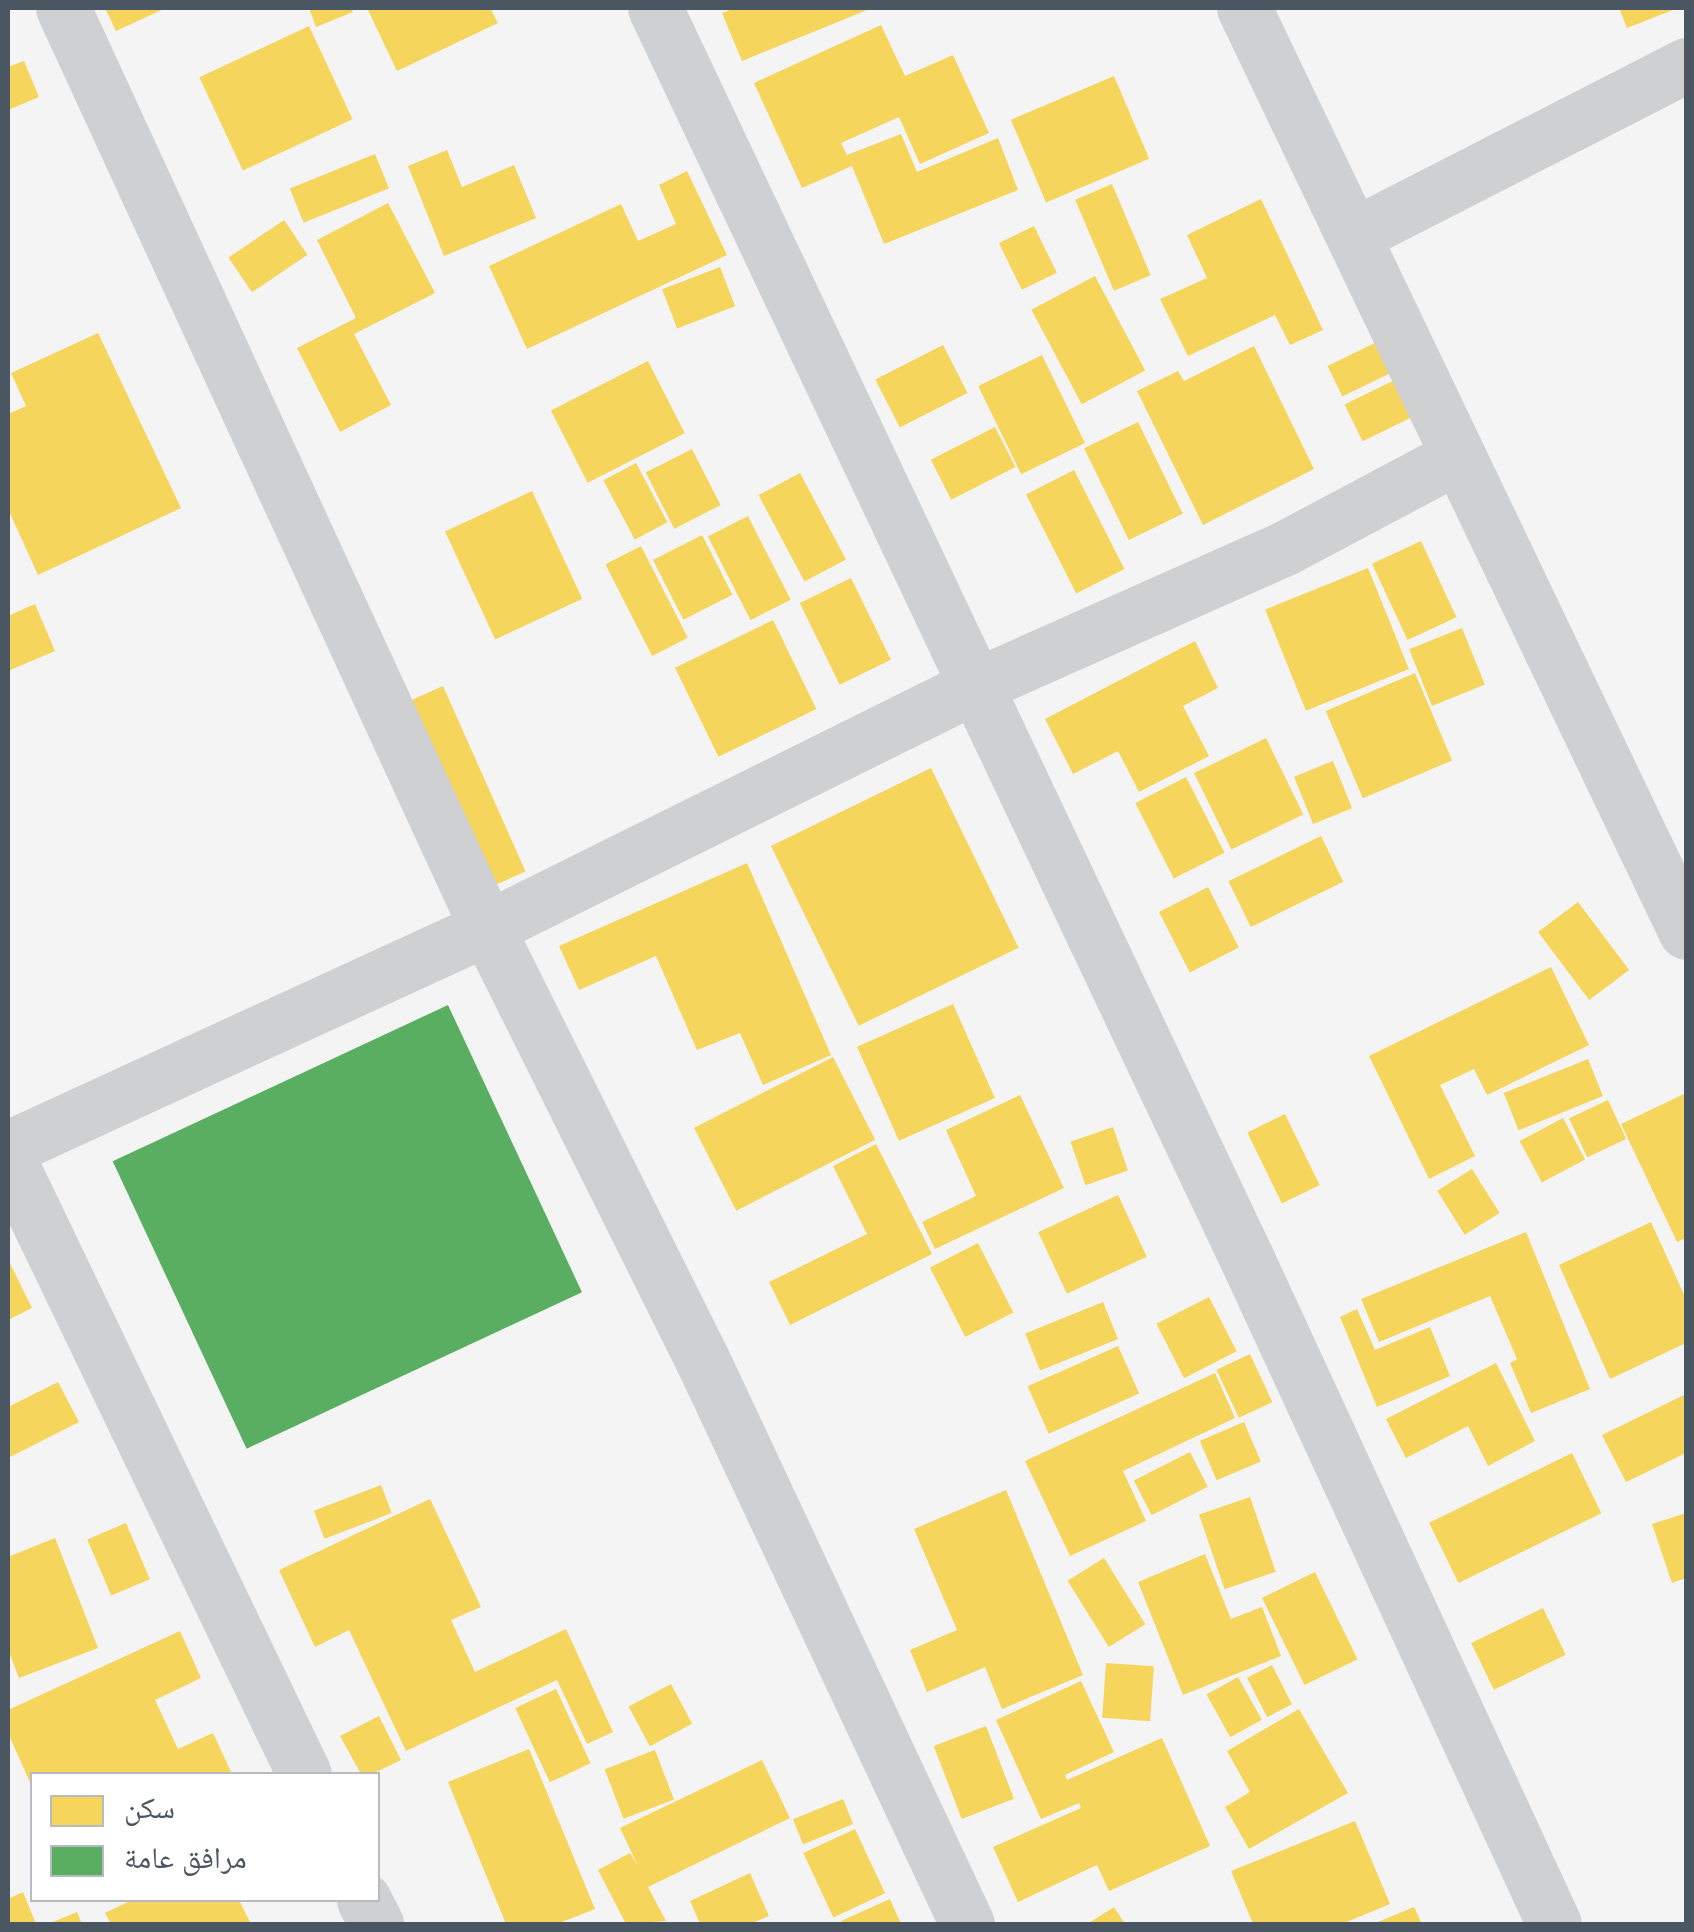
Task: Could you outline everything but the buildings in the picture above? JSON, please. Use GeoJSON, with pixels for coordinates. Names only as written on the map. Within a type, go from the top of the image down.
{"type":"FeatureCollection","features":[{"type":"Feature","properties":{"kind":"street"},"geometry":{"type":"LineString","coordinates":[[63,8],[487,928],[702,1359],[968,1924]]}},
{"type":"Feature","properties":{"kind":"street"},"geometry":{"type":"LineString","coordinates":[[655,8],[1247,1259],[1554,1924]]}},
{"type":"Feature","properties":{"kind":"street"},"geometry":{"type":"LineString","coordinates":[[1244,8],[1356,234],[1686,932]]}},
{"type":"Feature","properties":{"kind":"street"},"geometry":{"type":"LineString","coordinates":[[1356,234],[1686,66]]}},
{"type":"Feature","properties":{"kind":"street"},"geometry":{"type":"LineString","coordinates":[[8,1148],[487,928],[976,686],[1285,548],[1458,456]]}},
{"type":"Feature","properties":{"kind":"street"},"geometry":{"type":"LineString","coordinates":[[8,1158],[303,1772]]}}]}
